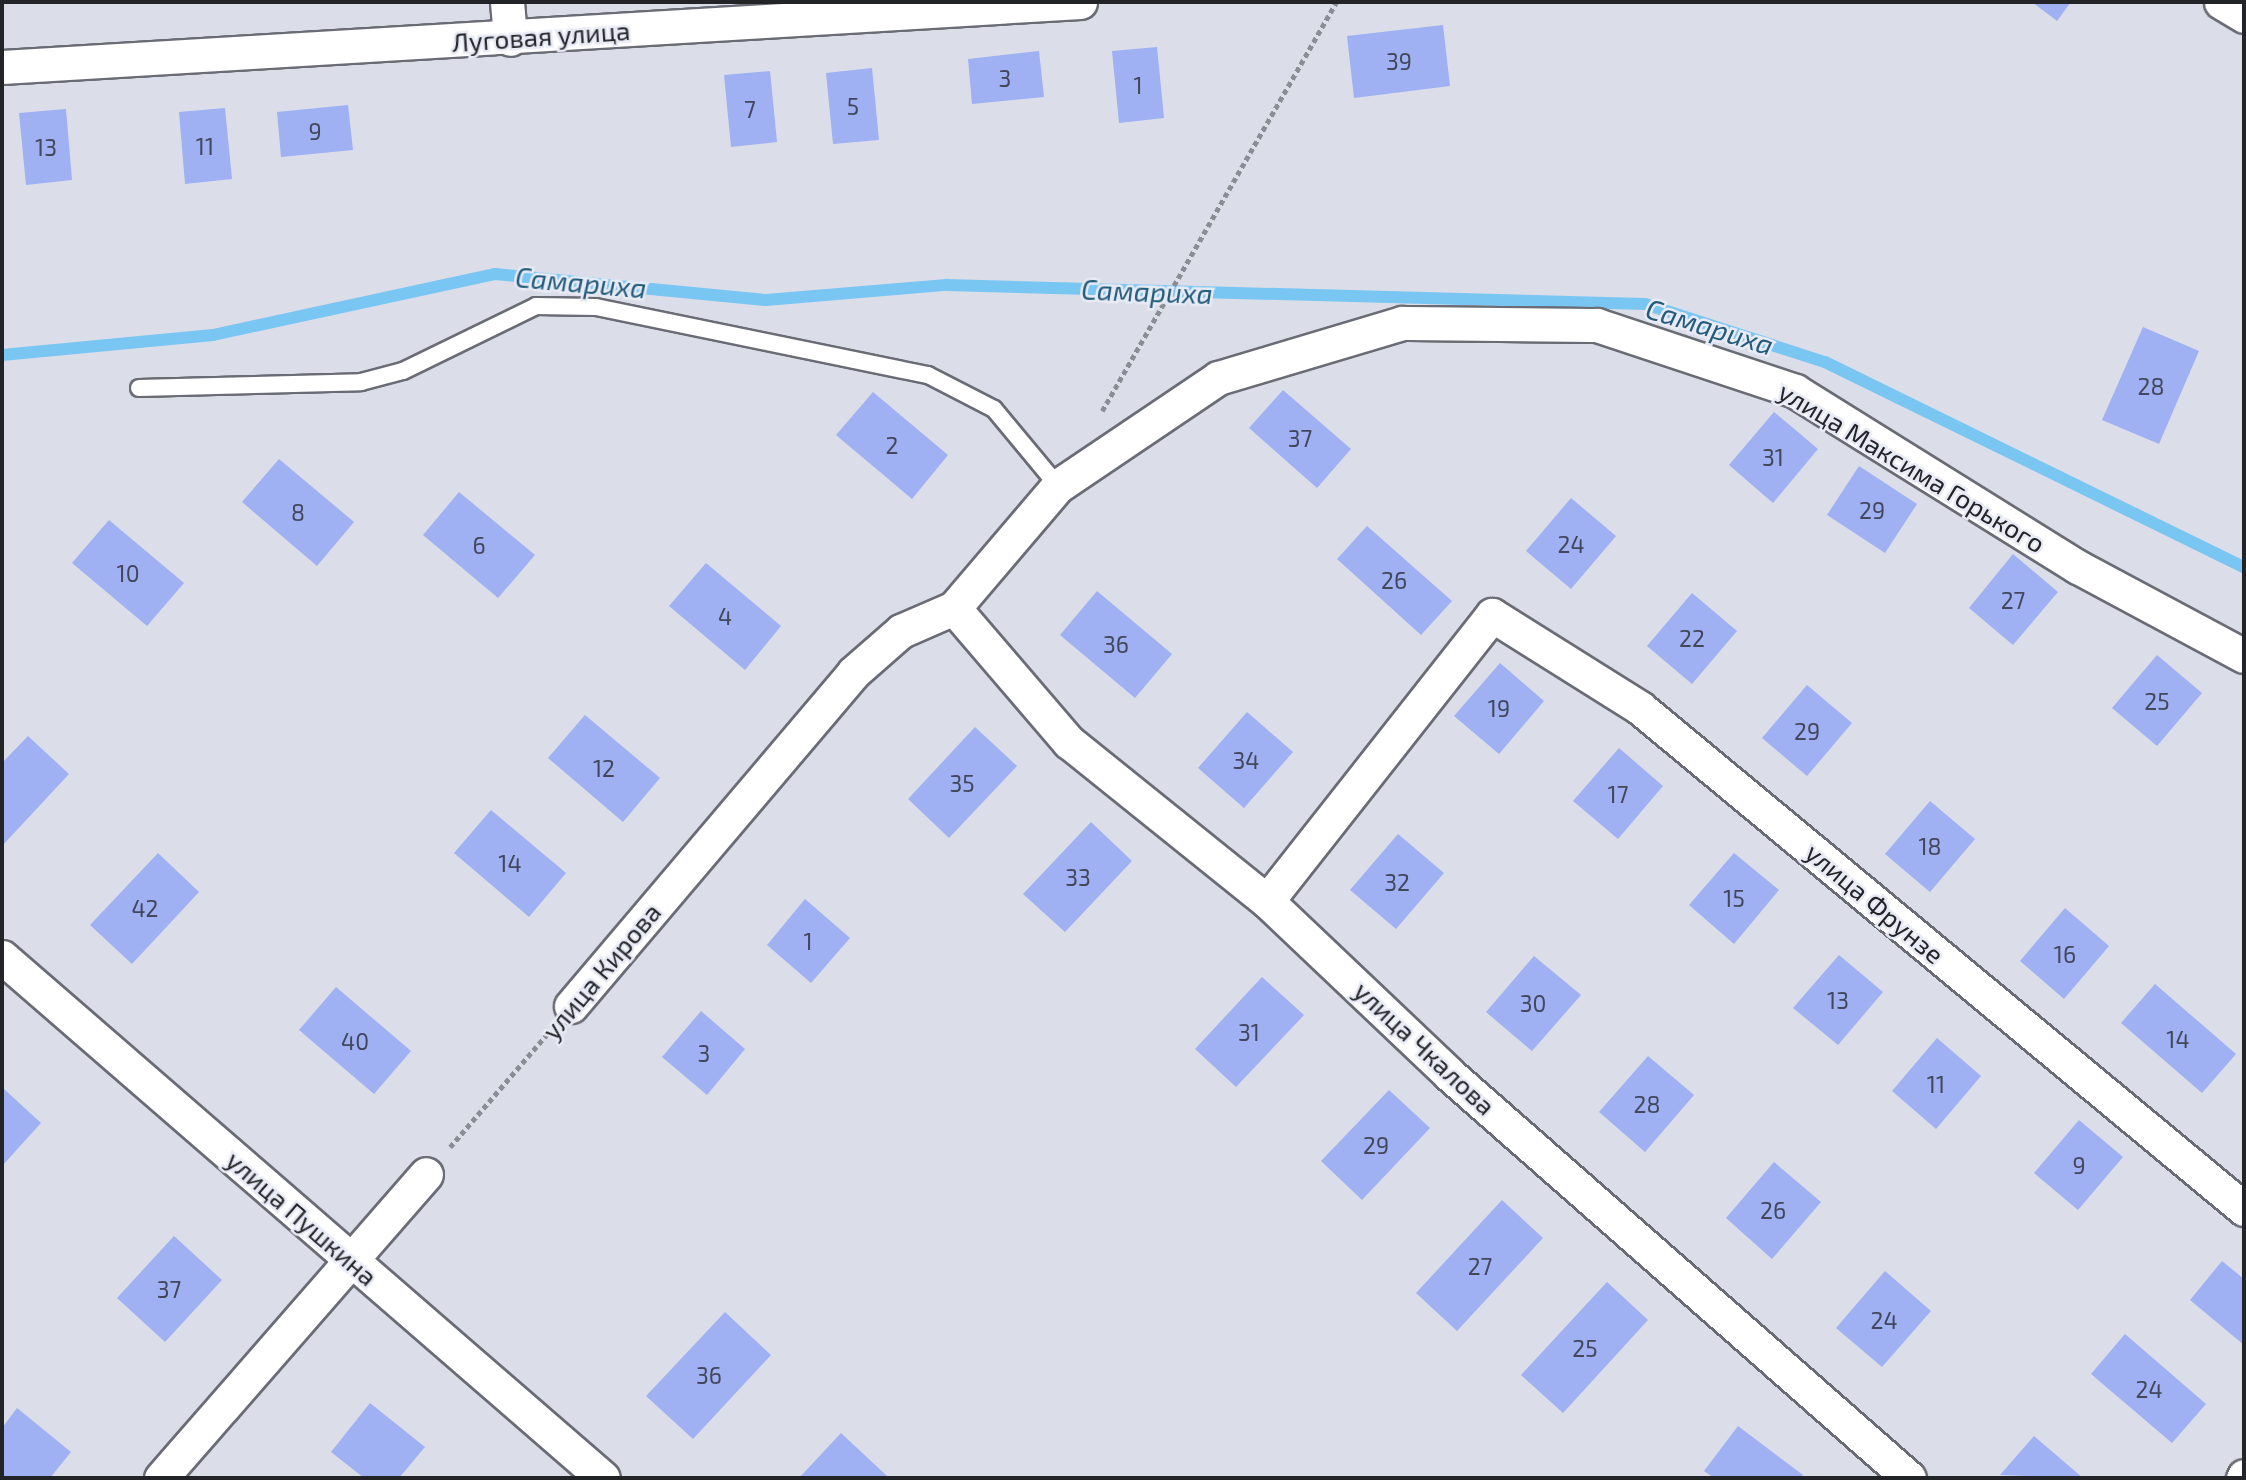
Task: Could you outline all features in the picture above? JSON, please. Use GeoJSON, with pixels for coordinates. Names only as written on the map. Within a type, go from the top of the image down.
{"type":"FeatureCollection","features":[{"type":"Feature","properties":{"kind":"street"},"geometry":{"type":"LineString","coordinates":[[507,2],[510,39]]}},
{"type":"Feature","properties":{"kind":"street","name":"Луговая улица"},"geometry":{"type":"LineString","coordinates":[[2,67],[510,39],[1080,2]]}},
{"type":"Feature","properties":{"kind":"street"},"geometry":{"type":"LineString","coordinates":[[2221,2],[2244,16]]}},
{"type":"Feature","properties":{"kind":"street","name":"улица Максима Горького"},"geometry":{"type":"LineString","coordinates":[[1058,486],[1219,378],[1388,327],[1597,325],[1795,391],[2078,567],[2244,656]]}},
{"type":"Feature","properties":{"kind":"street","name":"улица Кирова"},"geometry":{"type":"LineString","coordinates":[[571,1006],[853,673],[901,631],[954,608],[1058,486]]}},
{"type":"Feature","properties":{"kind":"street","name":"улица Чкалова"},"geometry":{"type":"LineString","coordinates":[[954,608],[1069,742],[1267,901],[1449,1074],[1909,1478]]}},
{"type":"Feature","properties":{"kind":"street","name":"улица Фрунзе"},"geometry":{"type":"LineString","coordinates":[[1267,901],[1492,615],[1640,708],[2244,1209]]}},
{"type":"Feature","properties":{"kind":"street","name":"улица Пушкина"},"geometry":{"type":"LineString","coordinates":[[2,957],[603,1478]]}},
{"type":"Feature","properties":{"kind":"street"},"geometry":{"type":"LineString","coordinates":[[161,1478],[426,1174]]}},
{"type":"Feature","properties":{"kind":"lane"},"geometry":{"type":"LineString","coordinates":[[139,388],[361,382],[403,371],[536,306],[596,307],[928,375],[994,409],[1058,486]]}},
{"type":"Feature","properties":{"kind":"path"},"geometry":{"type":"LineString","coordinates":[[1100,415],[1336,2]]}},
{"type":"Feature","properties":{"kind":"path","name":"улица Кирова"},"geometry":{"type":"LineString","coordinates":[[426,1174],[571,1006]]}},
{"type":"Feature","properties":{"kind":"building"},"geometry":{"type":"Polygon","coordinates":[[[2032,2],[2071,2],[2057,21],[2032,2]]]}},
{"type":"Feature","properties":{"kind":"building"},"geometry":{"type":"Polygon","coordinates":[[[1443,25],[1450,86],[1354,98],[1347,36],[1443,25]]]}},
{"type":"Feature","properties":{"kind":"building"},"geometry":{"type":"Polygon","coordinates":[[[1157,47],[1164,118],[1119,123],[1112,51],[1157,47]]]}},
{"type":"Feature","properties":{"kind":"building"},"geometry":{"type":"Polygon","coordinates":[[[1039,51],[1044,97],[972,104],[968,59],[1039,51]]]}},
{"type":"Feature","properties":{"kind":"building"},"geometry":{"type":"Polygon","coordinates":[[[872,68],[879,140],[833,144],[826,73],[872,68]]]}},
{"type":"Feature","properties":{"kind":"building"},"geometry":{"type":"Polygon","coordinates":[[[770,71],[777,142],[731,147],[724,75],[770,71]]]}},
{"type":"Feature","properties":{"kind":"building"},"geometry":{"type":"Polygon","coordinates":[[[348,105],[353,150],[281,157],[277,112],[348,105]]]}},
{"type":"Feature","properties":{"kind":"building"},"geometry":{"type":"Polygon","coordinates":[[[225,108],[232,179],[185,184],[179,112],[225,108]]]}},
{"type":"Feature","properties":{"kind":"building"},"geometry":{"type":"Polygon","coordinates":[[[66,109],[72,180],[26,185],[19,113],[66,109]]]}},
{"type":"Feature","properties":{"kind":"building"},"geometry":{"type":"Polygon","coordinates":[[[2143,327],[2199,351],[2159,444],[2102,420],[2143,327]]]}},
{"type":"Feature","properties":{"kind":"building"},"geometry":{"type":"Polygon","coordinates":[[[1283,390],[1351,449],[1317,488],[1249,428],[1283,390]]]}},
{"type":"Feature","properties":{"kind":"building"},"geometry":{"type":"Polygon","coordinates":[[[873,392],[948,455],[912,499],[836,435],[873,392]]]}},
{"type":"Feature","properties":{"kind":"building"},"geometry":{"type":"Polygon","coordinates":[[[1774,412],[1818,449],[1773,503],[1729,465],[1774,412]]]}},
{"type":"Feature","properties":{"kind":"building"},"geometry":{"type":"Polygon","coordinates":[[[279,459],[354,522],[317,566],[242,502],[279,459]]]}},
{"type":"Feature","properties":{"kind":"building"},"geometry":{"type":"Polygon","coordinates":[[[1859,466],[1917,504],[1885,553],[1827,515],[1859,466]]]}},
{"type":"Feature","properties":{"kind":"building"},"geometry":{"type":"Polygon","coordinates":[[[459,492],[535,555],[498,598],[423,535],[459,492]]]}},
{"type":"Feature","properties":{"kind":"building"},"geometry":{"type":"Polygon","coordinates":[[[1571,498],[1616,536],[1571,589],[1526,551],[1571,498]]]}},
{"type":"Feature","properties":{"kind":"building"},"geometry":{"type":"Polygon","coordinates":[[[109,520],[184,583],[147,626],[72,563],[109,520]]]}},
{"type":"Feature","properties":{"kind":"building"},"geometry":{"type":"Polygon","coordinates":[[[1367,526],[1452,601],[1421,635],[1337,559],[1367,526]]]}},
{"type":"Feature","properties":{"kind":"building"},"geometry":{"type":"Polygon","coordinates":[[[2013,554],[2058,592],[2013,645],[1969,608],[2013,554]]]}},
{"type":"Feature","properties":{"kind":"building"},"geometry":{"type":"Polygon","coordinates":[[[706,563],[781,626],[745,670],[669,606],[706,563]]]}},
{"type":"Feature","properties":{"kind":"building"},"geometry":{"type":"Polygon","coordinates":[[[1097,591],[1172,654],[1135,698],[1060,635],[1097,591]]]}},
{"type":"Feature","properties":{"kind":"building"},"geometry":{"type":"Polygon","coordinates":[[[1692,593],[1737,631],[1692,684],[1647,646],[1692,593]]]}},
{"type":"Feature","properties":{"kind":"building"},"geometry":{"type":"Polygon","coordinates":[[[2157,655],[2202,693],[2157,746],[2112,708],[2157,655]]]}},
{"type":"Feature","properties":{"kind":"building"},"geometry":{"type":"Polygon","coordinates":[[[1500,663],[1544,701],[1499,754],[1454,716],[1500,663]]]}},
{"type":"Feature","properties":{"kind":"building"},"geometry":{"type":"Polygon","coordinates":[[[1807,685],[1852,723],[1807,776],[1762,738],[1807,685]]]}},
{"type":"Feature","properties":{"kind":"building"},"geometry":{"type":"Polygon","coordinates":[[[1247,712],[1293,752],[1244,808],[1198,768],[1247,712]]]}},
{"type":"Feature","properties":{"kind":"building"},"geometry":{"type":"Polygon","coordinates":[[[585,715],[660,778],[623,822],[548,758],[585,715]]]}},
{"type":"Feature","properties":{"kind":"building"},"geometry":{"type":"Polygon","coordinates":[[[975,727],[1017,766],[949,838],[908,799],[975,727]]]}},
{"type":"Feature","properties":{"kind":"building"},"geometry":{"type":"Polygon","coordinates":[[[28,736],[69,774],[2,846],[2,763],[28,736]]]}},
{"type":"Feature","properties":{"kind":"building"},"geometry":{"type":"Polygon","coordinates":[[[1619,748],[1663,786],[1618,839],[1573,801],[1619,748]]]}},
{"type":"Feature","properties":{"kind":"building"},"geometry":{"type":"Polygon","coordinates":[[[1930,801],[1975,839],[1930,892],[1885,854],[1930,801]]]}},
{"type":"Feature","properties":{"kind":"building"},"geometry":{"type":"Polygon","coordinates":[[[491,810],[566,873],[529,917],[454,853],[491,810]]]}},
{"type":"Feature","properties":{"kind":"building"},"geometry":{"type":"Polygon","coordinates":[[[1091,822],[1132,861],[1065,932],[1023,894],[1091,822]]]}},
{"type":"Feature","properties":{"kind":"building"},"geometry":{"type":"Polygon","coordinates":[[[1398,834],[1444,873],[1396,929],[1350,890],[1398,834]]]}},
{"type":"Feature","properties":{"kind":"building"},"geometry":{"type":"Polygon","coordinates":[[[158,853],[199,892],[132,964],[90,925],[158,853]]]}},
{"type":"Feature","properties":{"kind":"building"},"geometry":{"type":"Polygon","coordinates":[[[1734,853],[1779,890],[1734,944],[1689,905],[1734,853]]]}},
{"type":"Feature","properties":{"kind":"building"},"geometry":{"type":"Polygon","coordinates":[[[805,899],[850,938],[811,983],[767,945],[805,899]]]}},
{"type":"Feature","properties":{"kind":"building"},"geometry":{"type":"Polygon","coordinates":[[[2065,908],[2109,946],[2064,999],[2020,961],[2065,908]]]}},
{"type":"Feature","properties":{"kind":"building"},"geometry":{"type":"Polygon","coordinates":[[[1839,955],[1883,992],[1838,1045],[1793,1008],[1839,955]]]}},
{"type":"Feature","properties":{"kind":"building"},"geometry":{"type":"Polygon","coordinates":[[[1534,956],[1581,995],[1532,1051],[1486,1012],[1534,956]]]}},
{"type":"Feature","properties":{"kind":"building"},"geometry":{"type":"Polygon","coordinates":[[[1262,977],[1304,1015],[1236,1087],[1195,1049],[1262,977]]]}},
{"type":"Feature","properties":{"kind":"building"},"geometry":{"type":"Polygon","coordinates":[[[2155,984],[2236,1054],[2202,1093],[2121,1023],[2155,984]]]}},
{"type":"Feature","properties":{"kind":"building"},"geometry":{"type":"Polygon","coordinates":[[[336,987],[411,1051],[374,1094],[299,1030],[336,987]]]}},
{"type":"Feature","properties":{"kind":"building"},"geometry":{"type":"Polygon","coordinates":[[[701,1011],[745,1049],[707,1095],[662,1057],[701,1011]]]}},
{"type":"Feature","properties":{"kind":"building"},"geometry":{"type":"Polygon","coordinates":[[[1937,1038],[1981,1076],[1936,1129],[1892,1091],[1937,1038]]]}},
{"type":"Feature","properties":{"kind":"building"},"geometry":{"type":"Polygon","coordinates":[[[1648,1056],[1694,1095],[1645,1152],[1599,1112],[1648,1056]]]}},
{"type":"Feature","properties":{"kind":"building"},"geometry":{"type":"Polygon","coordinates":[[[4,1089],[41,1123],[2,1166],[2,1092],[4,1089]]]}},
{"type":"Feature","properties":{"kind":"building"},"geometry":{"type":"Polygon","coordinates":[[[1389,1090],[1430,1128],[1362,1200],[1321,1161],[1389,1090]]]}},
{"type":"Feature","properties":{"kind":"building"},"geometry":{"type":"Polygon","coordinates":[[[2079,1120],[2123,1157],[2078,1210],[2034,1173],[2079,1120]]]}},
{"type":"Feature","properties":{"kind":"building"},"geometry":{"type":"Polygon","coordinates":[[[1774,1162],[1821,1202],[1772,1259],[1726,1218],[1774,1162]]]}},
{"type":"Feature","properties":{"kind":"building"},"geometry":{"type":"Polygon","coordinates":[[[1502,1200],[1543,1238],[1457,1331],[1416,1293],[1502,1200]]]}},
{"type":"Feature","properties":{"kind":"building"},"geometry":{"type":"Polygon","coordinates":[[[174,1236],[222,1280],[165,1342],[117,1298],[174,1236]]]}},
{"type":"Feature","properties":{"kind":"building"},"geometry":{"type":"Polygon","coordinates":[[[2222,1261],[2244,1279],[2244,1345],[2190,1300],[2222,1261]]]}},
{"type":"Feature","properties":{"kind":"building"},"geometry":{"type":"Polygon","coordinates":[[[1885,1271],[1931,1311],[1882,1367],[1836,1328],[1885,1271]]]}},
{"type":"Feature","properties":{"kind":"building"},"geometry":{"type":"Polygon","coordinates":[[[1607,1282],[1648,1320],[1563,1413],[1521,1375],[1607,1282]]]}},
{"type":"Feature","properties":{"kind":"building"},"geometry":{"type":"Polygon","coordinates":[[[725,1312],[771,1355],[693,1439],[646,1396],[725,1312]]]}},
{"type":"Feature","properties":{"kind":"building"},"geometry":{"type":"Polygon","coordinates":[[[2125,1334],[2206,1404],[2172,1443],[2091,1374],[2125,1334]]]}},
{"type":"Feature","properties":{"kind":"building"},"geometry":{"type":"Polygon","coordinates":[[[370,1403],[425,1447],[399,1478],[364,1478],[331,1452],[370,1403]]]}},
{"type":"Feature","properties":{"kind":"building"},"geometry":{"type":"Polygon","coordinates":[[[17,1408],[71,1452],[50,1478],[2,1476],[2,1428],[17,1408]]]}},
{"type":"Feature","properties":{"kind":"building"},"geometry":{"type":"Polygon","coordinates":[[[1738,1426],[1803,1475],[1800,1478],[1714,1478],[1704,1471],[1738,1426]]]}},
{"type":"Feature","properties":{"kind":"building"},"geometry":{"type":"Polygon","coordinates":[[[841,1433],[887,1476],[799,1478],[841,1433]]]}},
{"type":"Feature","properties":{"kind":"building"},"geometry":{"type":"Polygon","coordinates":[[[2034,1436],[2083,1478],[2000,1475],[2034,1436]]]}},
{"type":"Feature","properties":{"kind":"waterway","name":"Самариха"},"geometry":{"type":"LineString","coordinates":[[2,355],[213,335],[495,274],[766,300],[946,285],[1645,304],[1825,362],[2244,567]]}}]}
